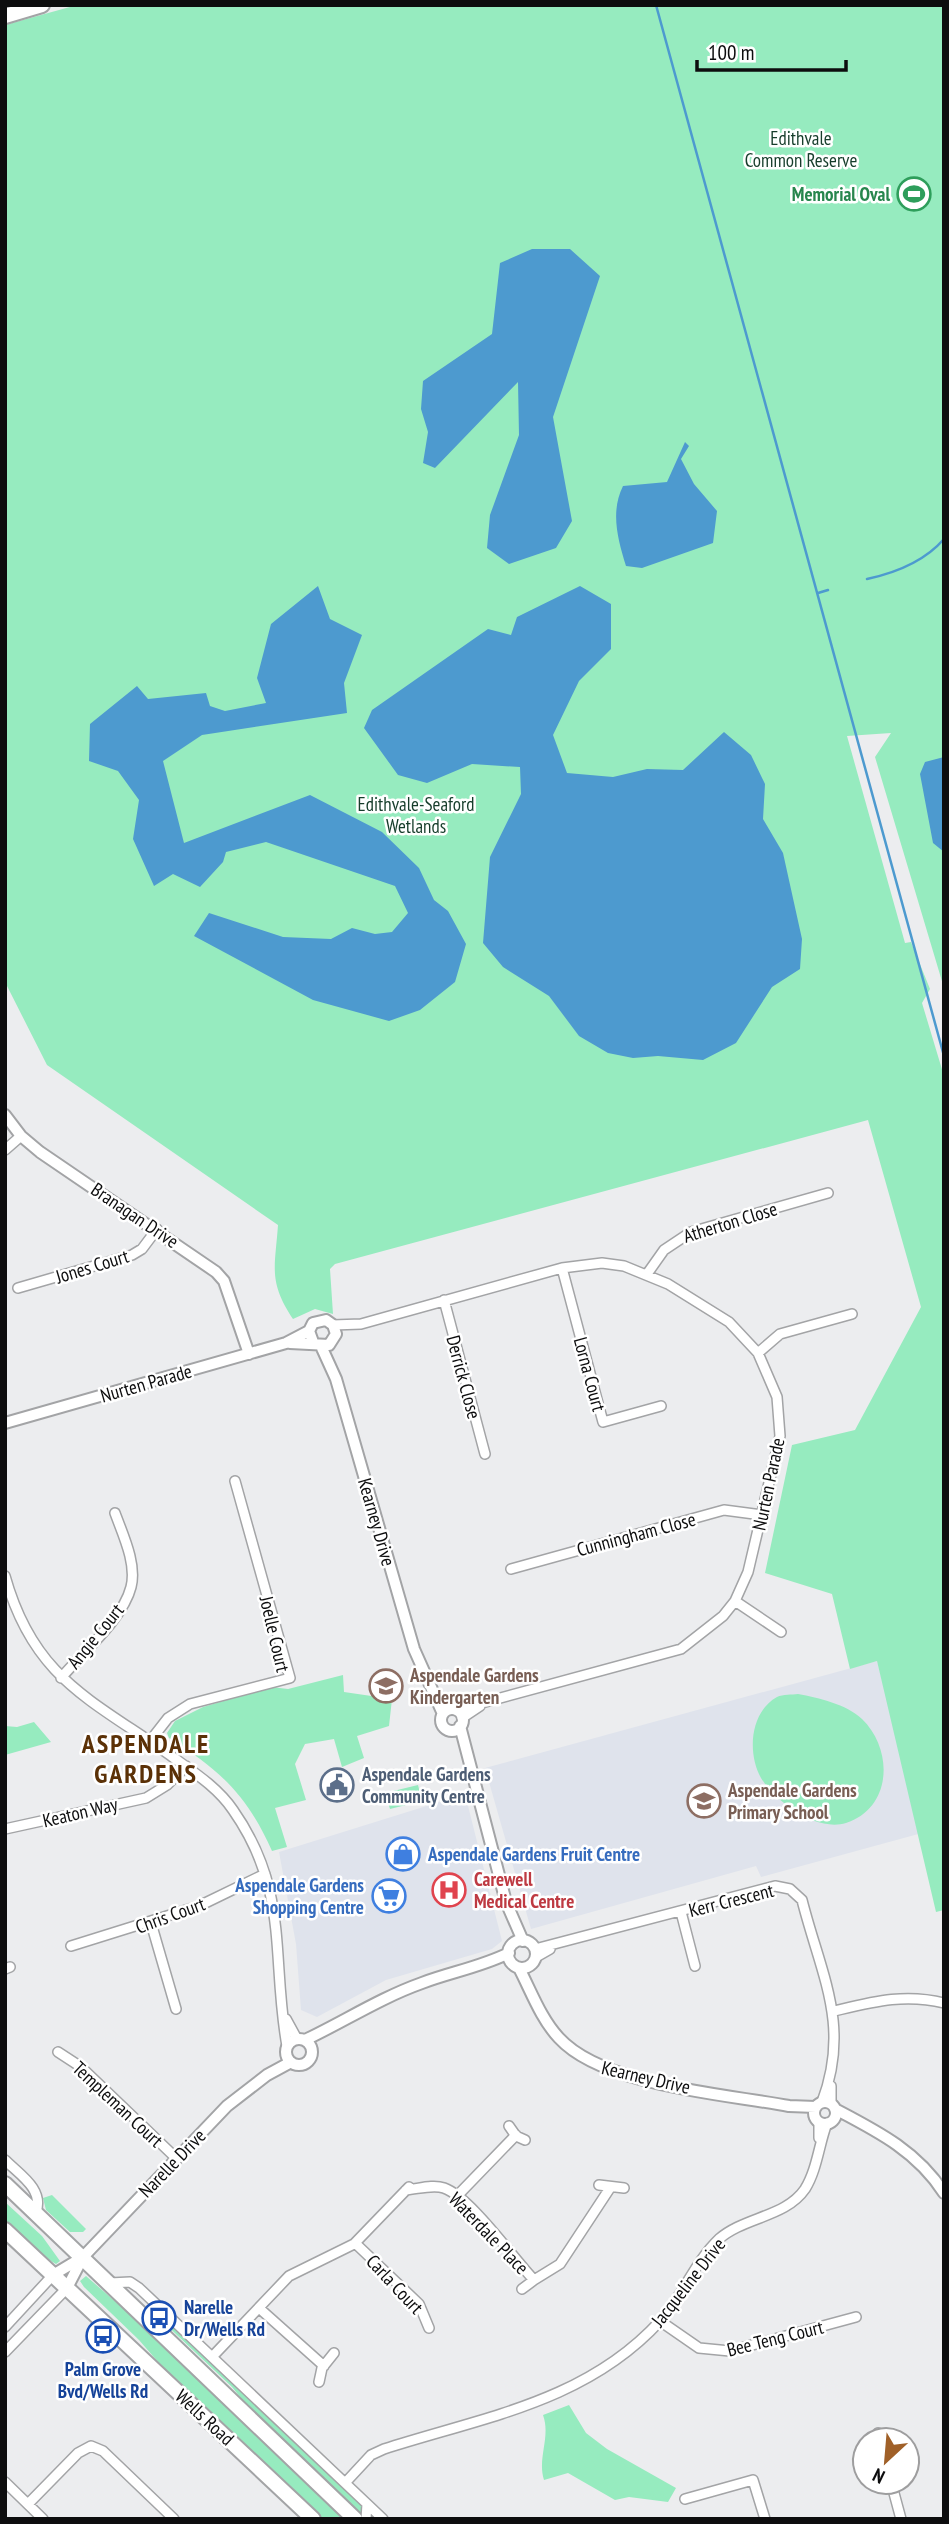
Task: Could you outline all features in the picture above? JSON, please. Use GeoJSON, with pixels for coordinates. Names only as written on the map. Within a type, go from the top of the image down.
{"type":"FeatureCollection","features":[{"type":"Feature","properties":{"kind":"main road"},"geometry":{"type":"LineString","coordinates":[[5,16],[42,5]]}},
{"type":"Feature","properties":{"kind":"main road","name":"Wells Road"},"geometry":{"type":"LineString","coordinates":[[5,2184],[355,2519]]}},
{"type":"Feature","properties":{"kind":"main road","name":"Wells Road"},"geometry":{"type":"LineString","coordinates":[[5,2230],[313,2519]]}},
{"type":"Feature","properties":{"kind":"street","name":"Branagan Drive"},"geometry":{"type":"LineString","coordinates":[[5,1115],[21,1136],[206,1262],[224,1281],[246,1355]]}},
{"type":"Feature","properties":{"kind":"street"},"geometry":{"type":"LineString","coordinates":[[5,1150],[21,1136]]}},
{"type":"Feature","properties":{"kind":"street","name":"Atherton Close"},"geometry":{"type":"LineString","coordinates":[[648,1274],[664,1250],[691,1232],[828,1193]]}},
{"type":"Feature","properties":{"kind":"street","name":"Jones Court"},"geometry":{"type":"LineString","coordinates":[[19,1288],[132,1255],[142,1250],[156,1229]]}},
{"type":"Feature","properties":{"kind":"street","name":"Nurten Parade"},"geometry":{"type":"LineString","coordinates":[[333,1325],[361,1324],[562,1268],[602,1263],[648,1274],[729,1322],[758,1353],[777,1396],[780,1436],[748,1572],[735,1601],[704,1634],[681,1649],[481,1706],[454,1718]]}},
{"type":"Feature","properties":{"kind":"street","name":"Lorna Court"},"geometry":{"type":"LineString","coordinates":[[562,1268],[603,1422],[662,1406]]}},
{"type":"Feature","properties":{"kind":"street","name":"Derrick Close"},"geometry":{"type":"LineString","coordinates":[[444,1300],[485,1454]]}},
{"type":"Feature","properties":{"kind":"street"},"geometry":{"type":"LineString","coordinates":[[758,1353],[780,1334],[852,1314]]}},
{"type":"Feature","properties":{"kind":"street"},"geometry":{"type":"LineString","coordinates":[[333,1325],[326,1320],[317,1321],[314,1340],[334,1340]]}},
{"type":"Feature","properties":{"kind":"street","name":"Nurten Parade"},"geometry":{"type":"LineString","coordinates":[[334,1340],[361,1324]]}},
{"type":"Feature","properties":{"kind":"street","name":"Kearney Drive"},"geometry":{"type":"LineString","coordinates":[[332,1367],[333,1325]]}},
{"type":"Feature","properties":{"kind":"street","name":"Nurten Parade"},"geometry":{"type":"LineString","coordinates":[[5,1423],[286,1343],[314,1340]]}},
{"type":"Feature","properties":{"kind":"street","name":"Kearney Drive"},"geometry":{"type":"LineString","coordinates":[[314,1340],[332,1367],[414,1649],[426,1675],[454,1718],[465,1751],[512,1920],[518,1956],[534,1998],[561,2040],[583,2060],[629,2077],[825,2113],[860,2122],[904,2149],[929,2171],[944,2193]]}},
{"type":"Feature","properties":{"kind":"street","name":"Joelle Court"},"geometry":{"type":"LineString","coordinates":[[150,1741],[169,1718],[190,1704],[290,1678],[235,1481]]}},
{"type":"Feature","properties":{"kind":"street","name":"Cunningham Close"},"geometry":{"type":"LineString","coordinates":[[511,1569],[724,1510],[762,1515]]}},
{"type":"Feature","properties":{"kind":"street","name":"Angie Court"},"geometry":{"type":"LineString","coordinates":[[61,1678],[122,1608],[132,1586],[130,1559],[116,1513]]}},
{"type":"Feature","properties":{"kind":"street"},"geometry":{"type":"LineString","coordinates":[[5,1576],[22,1627],[40,1655],[61,1678],[203,1778],[233,1809],[265,1874],[276,1915],[284,2014],[296,2048]]}},
{"type":"Feature","properties":{"kind":"street"},"geometry":{"type":"LineString","coordinates":[[735,1601],[781,1632]]}},
{"type":"Feature","properties":{"kind":"street","name":"Keaton Way"},"geometry":{"type":"LineString","coordinates":[[5,1829],[146,1798],[167,1785],[186,1766]]}},
{"type":"Feature","properties":{"kind":"street","name":"Chris Court"},"geometry":{"type":"LineString","coordinates":[[71,1946],[199,1906],[265,1874]]}},
{"type":"Feature","properties":{"kind":"street","name":"Kerr Crescent"},"geometry":{"type":"LineString","coordinates":[[535,1953],[561,1943],[775,1886],[790,1889],[802,1900],[834,2011],[836,2041],[825,2113]]}},
{"type":"Feature","properties":{"kind":"street"},"geometry":{"type":"LineString","coordinates":[[681,1912],[695,1966]]}},
{"type":"Feature","properties":{"kind":"street"},"geometry":{"type":"LineString","coordinates":[[151,1923],[176,2009]]}},
{"type":"Feature","properties":{"kind":"street"},"geometry":{"type":"LineString","coordinates":[[518,1956],[535,1953]]}},
{"type":"Feature","properties":{"kind":"street"},"geometry":{"type":"LineString","coordinates":[[518,1956],[535,1953]]}},
{"type":"Feature","properties":{"kind":"street","name":"Narelle Drive"},"geometry":{"type":"LineString","coordinates":[[53,2275],[83,2257],[227,2105],[267,2075],[296,2048],[365,2006],[423,1982],[518,1956]]}},
{"type":"Feature","properties":{"kind":"street"},"geometry":{"type":"LineString","coordinates":[[834,2011],[892,1997],[918,1997],[944,2003]]}},
{"type":"Feature","properties":{"kind":"street","name":"Templeman Court"},"geometry":{"type":"LineString","coordinates":[[58,2052],[81,2067],[176,2158]]}},
{"type":"Feature","properties":{"kind":"street","name":"Jacqueline Drive"},"geometry":{"type":"LineString","coordinates":[[345,2483],[371,2455],[384,2449],[516,2412],[568,2391],[616,2360],[660,2321],[700,2261],[720,2238],[743,2223],[787,2205],[804,2190],[814,2169],[825,2113]]}},
{"type":"Feature","properties":{"kind":"street"},"geometry":{"type":"LineString","coordinates":[[509,2126],[516,2135],[525,2140]]}},
{"type":"Feature","properties":{"kind":"street"},"geometry":{"type":"LineString","coordinates":[[457,2196],[516,2135]]}},
{"type":"Feature","properties":{"kind":"street","name":"Wells Road"},"geometry":{"type":"LineString","coordinates":[[5,2160],[36,2192],[39,2204],[36,2212]]}},
{"type":"Feature","properties":{"kind":"street"},"geometry":{"type":"LineString","coordinates":[[599,2185],[624,2188]]}},
{"type":"Feature","properties":{"kind":"street","name":"Waterdale Place"},"geometry":{"type":"LineString","coordinates":[[355,2243],[407,2188],[438,2187],[457,2196],[534,2280],[560,2264],[610,2188]]}},
{"type":"Feature","properties":{"kind":"street"},"geometry":{"type":"LineString","coordinates":[[212,2357],[289,2276],[355,2243]]}},
{"type":"Feature","properties":{"kind":"street","name":"Carla Court"},"geometry":{"type":"LineString","coordinates":[[355,2243],[419,2304],[429,2328]]}},
{"type":"Feature","properties":{"kind":"street","name":"Narelle Drive"},"geometry":{"type":"LineString","coordinates":[[67,2288],[83,2257]]}},
{"type":"Feature","properties":{"kind":"street"},"geometry":{"type":"LineString","coordinates":[[5,2327],[53,2275]]}},
{"type":"Feature","properties":{"kind":"street"},"geometry":{"type":"LineString","coordinates":[[522,2289],[534,2280]]}},
{"type":"Feature","properties":{"kind":"street"},"geometry":{"type":"LineString","coordinates":[[110,2283],[120,2281],[135,2284],[383,2519]]}},
{"type":"Feature","properties":{"kind":"street"},"geometry":{"type":"LineString","coordinates":[[5,2352],[67,2288]]}},
{"type":"Feature","properties":{"kind":"street"},"geometry":{"type":"LineString","coordinates":[[259,2308],[324,2365]]}},
{"type":"Feature","properties":{"kind":"street","name":"Bee Teng Court"},"geometry":{"type":"LineString","coordinates":[[660,2321],[699,2348],[730,2351],[856,2317]]}},
{"type":"Feature","properties":{"kind":"street"},"geometry":{"type":"LineString","coordinates":[[14,2318],[27,2330]]}},
{"type":"Feature","properties":{"kind":"street"},"geometry":{"type":"LineString","coordinates":[[319,2382],[324,2365],[334,2353]]}},
{"type":"Feature","properties":{"kind":"street"},"geometry":{"type":"LineString","coordinates":[[28,2504],[78,2454],[91,2446],[103,2451],[174,2519]]}},
{"type":"Feature","properties":{"kind":"street"},"geometry":{"type":"LineString","coordinates":[[685,2499],[753,2480],[765,2519]]}},
{"type":"Feature","properties":{"kind":"street"},"geometry":{"type":"LineString","coordinates":[[5,2482],[43,2519]]}},
{"type":"Feature","properties":{"kind":"street"},"geometry":{"type":"LineString","coordinates":[[895,2496],[901,2519]]}},
{"type":"Feature","properties":{"kind":"street"},"geometry":{"type":"LineString","coordinates":[[366,2519],[367,2504]]}},
{"type":"Feature","properties":{"kind":"shaded area","name":"Aspendale Gardens Primary School"},"geometry":{"type":"Polygon","coordinates":[[[877,1661],[922,1833],[761,1877],[756,1866],[531,1929],[485,1768],[877,1661]]]}},
{"type":"Feature","properties":{"kind":"shaded area","name":"Aspendale Gardens Shopping Centre"},"geometry":{"type":"Polygon","coordinates":[[[465,1794],[502,1941],[492,1949],[386,1980],[317,2017],[301,2010],[296,1944],[279,1852],[465,1794]]]}},
{"type":"Feature","properties":{"kind":"green space","name":"Edithvale-Seaford Wetlands"},"geometry":{"type":"Polygon","coordinates":[[[77,5],[944,5],[944,988],[875,757],[891,733],[847,736],[905,943],[911,942],[930,989],[922,1003],[944,1076],[944,1910],[936,1912],[877,1661],[850,1669],[832,1594],[765,1573],[792,1445],[855,1430],[921,1307],[868,1120],[335,1264],[330,1269],[333,1314],[315,1309],[293,1319],[276,1284],[278,1225],[47,1065],[5,982],[5,25],[77,5]]]}},
{"type":"Feature","properties":{"kind":"green space"},"geometry":{"type":"Polygon","coordinates":[[[343,1675],[344,1692],[392,1699],[389,1726],[357,1736],[364,1758],[342,1767],[334,1739],[305,1744],[295,1764],[306,1800],[275,1808],[287,1847],[272,1851],[242,1799],[217,1773],[169,1738],[167,1733],[175,1721],[203,1707],[271,1687],[288,1689],[343,1675]]]}},
{"type":"Feature","properties":{"kind":"green space"},"geometry":{"type":"Polygon","coordinates":[[[798,1694],[832,1702],[856,1714],[872,1732],[879,1746],[883,1762],[880,1792],[872,1805],[846,1823],[822,1823],[798,1813],[776,1796],[761,1778],[757,1768],[753,1745],[756,1723],[761,1712],[777,1697],[798,1694]]]}},
{"type":"Feature","properties":{"kind":"green space"},"geometry":{"type":"Polygon","coordinates":[[[34,1722],[51,1742],[5,1755],[5,1726],[17,1727],[34,1722]]]}},
{"type":"Feature","properties":{"kind":"green space"},"geometry":{"type":"Polygon","coordinates":[[[418,1785],[422,1801],[390,1809],[385,1793],[418,1785]]]}},
{"type":"Feature","properties":{"kind":"green space"},"geometry":{"type":"Polygon","coordinates":[[[52,2195],[86,2229],[83,2232],[70,2232],[46,2210],[43,2198],[52,2195]]]}},
{"type":"Feature","properties":{"kind":"green space"},"geometry":{"type":"Polygon","coordinates":[[[5,2202],[42,2236],[60,2261],[56,2264],[41,2255],[5,2220],[5,2202]]]}},
{"type":"Feature","properties":{"kind":"green space"},"geometry":{"type":"Polygon","coordinates":[[[86,2276],[148,2330],[348,2519],[321,2519],[172,2378],[139,2340],[84,2287],[80,2281],[86,2276]]]}},
{"type":"Feature","properties":{"kind":"green space"},"geometry":{"type":"Polygon","coordinates":[[[163,2315],[363,2506],[362,2516],[253,2413],[232,2387],[160,2319],[163,2315]]]}},
{"type":"Feature","properties":{"kind":"green space"},"geometry":{"type":"Polygon","coordinates":[[[569,2405],[586,2433],[607,2449],[676,2488],[668,2502],[629,2497],[615,2500],[568,2473],[544,2480],[542,2464],[546,2431],[543,2415],[569,2405]]]}},
{"type":"Feature","properties":{"kind":"water"},"geometry":{"type":"Polygon","coordinates":[[[532,249],[570,249],[600,276],[553,417],[572,521],[556,548],[509,564],[487,548],[490,515],[519,435],[518,382],[435,468],[423,463],[428,432],[421,409],[423,381],[492,334],[500,263],[532,249]]]}},
{"type":"Feature","properties":{"kind":"water"},"geometry":{"type":"Polygon","coordinates":[[[685,442],[689,446],[681,459],[694,484],[717,511],[713,543],[642,568],[626,566],[616,516],[623,486],[667,482],[685,442]]]}},
{"type":"Feature","properties":{"kind":"water"},"geometry":{"type":"Polygon","coordinates":[[[318,586],[330,619],[362,635],[344,683],[347,713],[202,735],[163,761],[184,843],[310,795],[382,832],[419,868],[434,900],[448,911],[466,944],[455,982],[420,1010],[389,1021],[313,1000],[194,936],[209,913],[283,937],[331,939],[352,928],[375,934],[392,932],[408,913],[395,886],[266,842],[226,852],[223,862],[200,887],[173,874],[154,886],[133,839],[139,800],[118,771],[89,761],[90,724],[137,686],[148,699],[206,693],[210,706],[225,711],[266,703],[257,678],[271,624],[318,586]]]}},
{"type":"Feature","properties":{"kind":"water"},"geometry":{"type":"Polygon","coordinates":[[[580,586],[611,604],[611,649],[579,681],[553,735],[567,773],[613,777],[647,769],[683,770],[724,732],[751,755],[765,784],[763,819],[783,853],[802,939],[800,969],[772,987],[736,1043],[703,1060],[658,1056],[633,1058],[608,1053],[579,1036],[549,996],[503,967],[483,943],[490,857],[521,794],[520,767],[472,764],[427,783],[398,775],[364,728],[372,710],[488,629],[511,635],[517,617],[580,586]]]}},
{"type":"Feature","properties":{"kind":"water"},"geometry":{"type":"Polygon","coordinates":[[[944,757],[944,852],[933,843],[920,774],[925,762],[944,757]]]}},
{"type":"Feature","properties":{"kind":"waterway"},"geometry":{"type":"LineString","coordinates":[[656,5],[944,1056]]}},
{"type":"Feature","properties":{"kind":"waterway"},"geometry":{"type":"LineString","coordinates":[[867,579],[908,565],[927,554],[944,539]]}},
{"type":"Feature","properties":{"kind":"waterway"},"geometry":{"type":"LineString","coordinates":[[818,593],[828,590]]}},
{"type":"Feature","properties":{"kind":"place","name":"Memorial Oval"},"geometry":{"type":"Point","coordinates":[914,194]}},
{"type":"Feature","properties":{"kind":"place","name":"Aspendale Gardens Kindergarten"},"geometry":{"type":"Point","coordinates":[386,1686]}},
{"type":"Feature","properties":{"kind":"place","name":"Aspendale Gardens Community Centre"},"geometry":{"type":"Point","coordinates":[337,1785]}},
{"type":"Feature","properties":{"kind":"place","name":"Aspendale Gardens Primary School"},"geometry":{"type":"Point","coordinates":[704,1801]}},
{"type":"Feature","properties":{"kind":"place","name":"Aspendale Gardens Fruit Centre"},"geometry":{"type":"Point","coordinates":[403,1854]}},
{"type":"Feature","properties":{"kind":"place","name":"Carewell Medical Centre"},"geometry":{"type":"Point","coordinates":[449,1890]}},
{"type":"Feature","properties":{"kind":"place","name":"Aspendale Gardens Shopping Centre"},"geometry":{"type":"Point","coordinates":[389,1896]}},
{"type":"Feature","properties":{"kind":"place","name":"Narelle Dr/Wells Rd"},"geometry":{"type":"Point","coordinates":[159,2318]}},
{"type":"Feature","properties":{"kind":"place","name":"Palm Grove Bvd/Wells Rd"},"geometry":{"type":"Point","coordinates":[103,2336]}},
{"type":"Feature","properties":{"kind":"district","name":"ASPENDALE GARDENS"},"geometry":{"type":"Point","coordinates":[146,1759]}},
{"type":"Feature","properties":{"kind":"park label","name":"Edithvale Common Reserve"},"geometry":{"type":"Point","coordinates":[801,149]}}]}
